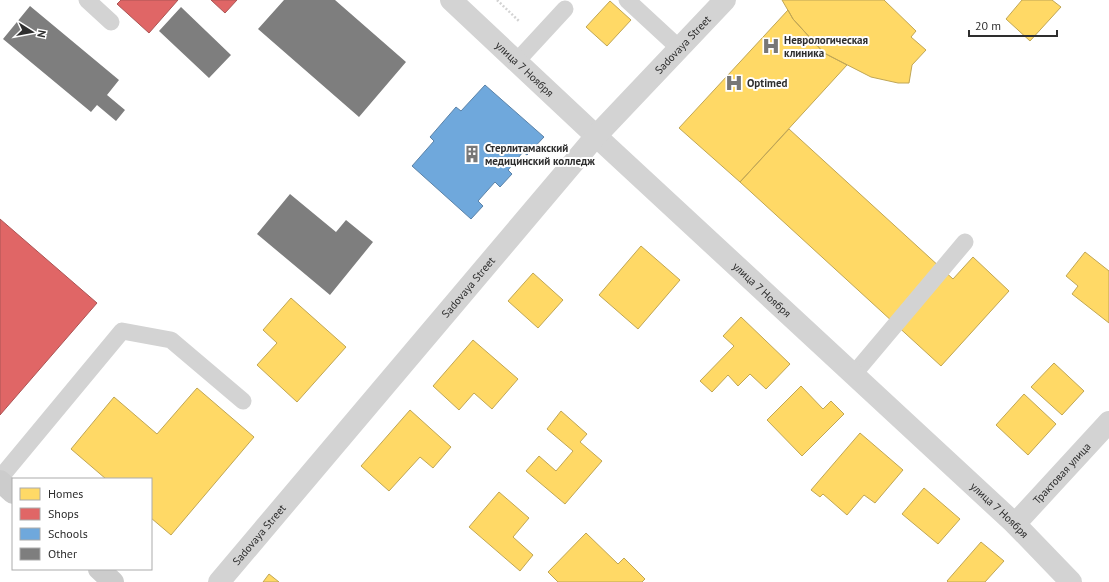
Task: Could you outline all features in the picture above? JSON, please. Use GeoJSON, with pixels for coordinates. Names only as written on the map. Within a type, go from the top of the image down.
{"type":"FeatureCollection","features":[{"type":"Feature","properties":{"kind":"main road"},"geometry":{"type":"LineString","coordinates":[[0,481],[12,492]]}},
{"type":"Feature","properties":{"kind":"main road"},"geometry":{"type":"LineString","coordinates":[[100,570],[113,582]]}},
{"type":"Feature","properties":{"kind":"street","name":"улица 7 Ноября"},"geometry":{"type":"LineString","coordinates":[[451,0],[1015,524],[1071,582]]}},
{"type":"Feature","properties":{"kind":"street","name":"Sadovaya Street"},"geometry":{"type":"LineString","coordinates":[[219,582],[596,136],[725,0]]}},
{"type":"Feature","properties":{"kind":"street","name":"Трактовая улица"},"geometry":{"type":"LineString","coordinates":[[1015,524],[1109,422]]}},
{"type":"Feature","properties":{"kind":"lane"},"geometry":{"type":"LineString","coordinates":[[87,0],[111,22]]}},
{"type":"Feature","properties":{"kind":"lane"},"geometry":{"type":"LineString","coordinates":[[627,0],[679,48]]}},
{"type":"Feature","properties":{"kind":"lane"},"geometry":{"type":"LineString","coordinates":[[517,62],[565,3]]}},
{"type":"Feature","properties":{"kind":"lane"},"geometry":{"type":"LineString","coordinates":[[853,375],[965,242]]}},
{"type":"Feature","properties":{"kind":"lane"},"geometry":{"type":"LineString","coordinates":[[0,478],[122,331],[171,340],[243,401]]}},
{"type":"Feature","properties":{"kind":"path"},"geometry":{"type":"LineString","coordinates":[[496,0],[538,38]]}},
{"type":"Feature","properties":{"kind":"building: Homes"},"geometry":{"type":"Polygon","coordinates":[[[782,0],[884,0],[916,31],[911,37],[926,50],[912,65],[909,83],[898,83],[871,77],[824,53],[793,19],[782,0]]]}},
{"type":"Feature","properties":{"kind":"building: Homes"},"geometry":{"type":"Polygon","coordinates":[[[1022,0],[1052,0],[1061,7],[1030,41],[1006,19],[1022,0]]]}},
{"type":"Feature","properties":{"kind":"building: Homes"},"geometry":{"type":"Polygon","coordinates":[[[610,1],[631,20],[607,46],[586,27],[610,1]]]}},
{"type":"Feature","properties":{"kind":"building: Homes"},"geometry":{"type":"Polygon","coordinates":[[[788,10],[793,19],[824,53],[847,65],[740,182],[679,128],[788,10]]]}},
{"type":"Feature","properties":{"kind":"building: Homes"},"geometry":{"type":"Polygon","coordinates":[[[789,129],[953,279],[973,257],[1009,291],[941,366],[740,182],[789,129]]]}},
{"type":"Feature","properties":{"kind":"building: Homes"},"geometry":{"type":"Polygon","coordinates":[[[641,246],[680,280],[638,329],[599,295],[641,246]]]}},
{"type":"Feature","properties":{"kind":"building: Homes"},"geometry":{"type":"Polygon","coordinates":[[[1085,252],[1109,271],[1109,323],[1072,294],[1078,286],[1066,276],[1085,252]]]}},
{"type":"Feature","properties":{"kind":"building: Homes"},"geometry":{"type":"Polygon","coordinates":[[[533,273],[563,300],[538,328],[508,301],[533,273]]]}},
{"type":"Feature","properties":{"kind":"building: Homes"},"geometry":{"type":"Polygon","coordinates":[[[291,298],[346,347],[297,402],[257,365],[277,343],[263,330],[291,298]]]}},
{"type":"Feature","properties":{"kind":"building: Homes"},"geometry":{"type":"Polygon","coordinates":[[[741,317],[790,364],[766,389],[750,374],[738,386],[728,375],[712,392],[700,381],[734,346],[723,336],[741,317]]]}},
{"type":"Feature","properties":{"kind":"building: Homes"},"geometry":{"type":"Polygon","coordinates":[[[473,340],[518,379],[492,409],[474,393],[459,410],[433,386],[473,340]]]}},
{"type":"Feature","properties":{"kind":"building: Homes"},"geometry":{"type":"Polygon","coordinates":[[[1054,363],[1084,391],[1062,415],[1031,387],[1054,363]]]}},
{"type":"Feature","properties":{"kind":"building: Homes"},"geometry":{"type":"Polygon","coordinates":[[[801,386],[823,409],[831,401],[844,414],[802,456],[767,420],[801,386]]]}},
{"type":"Feature","properties":{"kind":"building: Homes"},"geometry":{"type":"Polygon","coordinates":[[[197,388],[254,437],[171,535],[152,519],[152,478],[105,478],[71,449],[114,397],[157,434],[197,388]]]}},
{"type":"Feature","properties":{"kind":"building: Homes"},"geometry":{"type":"Polygon","coordinates":[[[1024,394],[1056,424],[1028,455],[996,425],[1024,394]]]}},
{"type":"Feature","properties":{"kind":"building: Homes"},"geometry":{"type":"Polygon","coordinates":[[[410,410],[451,447],[433,468],[420,457],[389,491],[361,466],[410,410]]]}},
{"type":"Feature","properties":{"kind":"building: Homes"},"geometry":{"type":"Polygon","coordinates":[[[561,411],[587,434],[580,442],[602,461],[565,504],[526,471],[539,456],[556,471],[573,451],[547,429],[561,411]]]}},
{"type":"Feature","properties":{"kind":"building: Homes"},"geometry":{"type":"Polygon","coordinates":[[[860,433],[903,470],[875,503],[864,495],[847,515],[823,494],[820,497],[811,490],[860,433]]]}},
{"type":"Feature","properties":{"kind":"building: Homes"},"geometry":{"type":"Polygon","coordinates":[[[924,488],[960,519],[938,544],[902,514],[924,488]]]}},
{"type":"Feature","properties":{"kind":"building: Homes"},"geometry":{"type":"Polygon","coordinates":[[[499,492],[529,518],[513,537],[533,555],[520,571],[469,527],[499,492]]]}},
{"type":"Feature","properties":{"kind":"building: Homes"},"geometry":{"type":"Polygon","coordinates":[[[586,533],[618,564],[624,558],[645,579],[642,582],[558,582],[548,572],[586,533]]]}},
{"type":"Feature","properties":{"kind":"building: Homes"},"geometry":{"type":"Polygon","coordinates":[[[981,542],[1004,561],[985,582],[948,582],[947,581],[981,542]]]}},
{"type":"Feature","properties":{"kind":"building: Homes"},"geometry":{"type":"Polygon","coordinates":[[[269,574],[279,582],[263,582],[269,574]]]}},
{"type":"Feature","properties":{"kind":"building: Shops"},"geometry":{"type":"Polygon","coordinates":[[[121,0],[178,0],[149,33],[117,4],[121,0]]]}},
{"type":"Feature","properties":{"kind":"building: Shops"},"geometry":{"type":"Polygon","coordinates":[[[211,0],[237,0],[225,13],[211,0]]]}},
{"type":"Feature","properties":{"kind":"building: Shops"},"geometry":{"type":"Polygon","coordinates":[[[0,219],[97,303],[0,415],[0,219]]]}},
{"type":"Feature","properties":{"kind":"building: Schools","name":"Стерлитамакский медицинский колледж"},"geometry":{"type":"Polygon","coordinates":[[[485,85],[544,137],[527,155],[523,152],[508,170],[512,174],[500,187],[495,182],[478,201],[483,206],[471,219],[412,166],[434,141],[430,137],[456,107],[461,111],[485,85]]]}},
{"type":"Feature","properties":{"kind":"building: Other"},"geometry":{"type":"Polygon","coordinates":[[[284,0],[335,0],[406,62],[359,117],[258,29],[284,0]]]}},
{"type":"Feature","properties":{"kind":"building: Other"},"geometry":{"type":"Polygon","coordinates":[[[30,6],[119,80],[107,95],[125,110],[116,121],[97,105],[91,112],[3,39],[30,6]]]}},
{"type":"Feature","properties":{"kind":"building: Other"},"geometry":{"type":"Polygon","coordinates":[[[181,7],[231,55],[209,78],[159,31],[181,7]]]}},
{"type":"Feature","properties":{"kind":"building: Other"},"geometry":{"type":"Polygon","coordinates":[[[290,194],[336,232],[346,220],[373,242],[330,295],[257,234],[290,194]]]}},
{"type":"Feature","properties":{"kind":"place","name":"Неврологическая клиника"},"geometry":{"type":"Point","coordinates":[771,46]}},
{"type":"Feature","properties":{"kind":"place","name":"Optimed"},"geometry":{"type":"Point","coordinates":[734,83]}},
{"type":"Feature","properties":{"kind":"place","name":"Стерлитамакский медицинский колледж"},"geometry":{"type":"Point","coordinates":[472,154]}}]}
